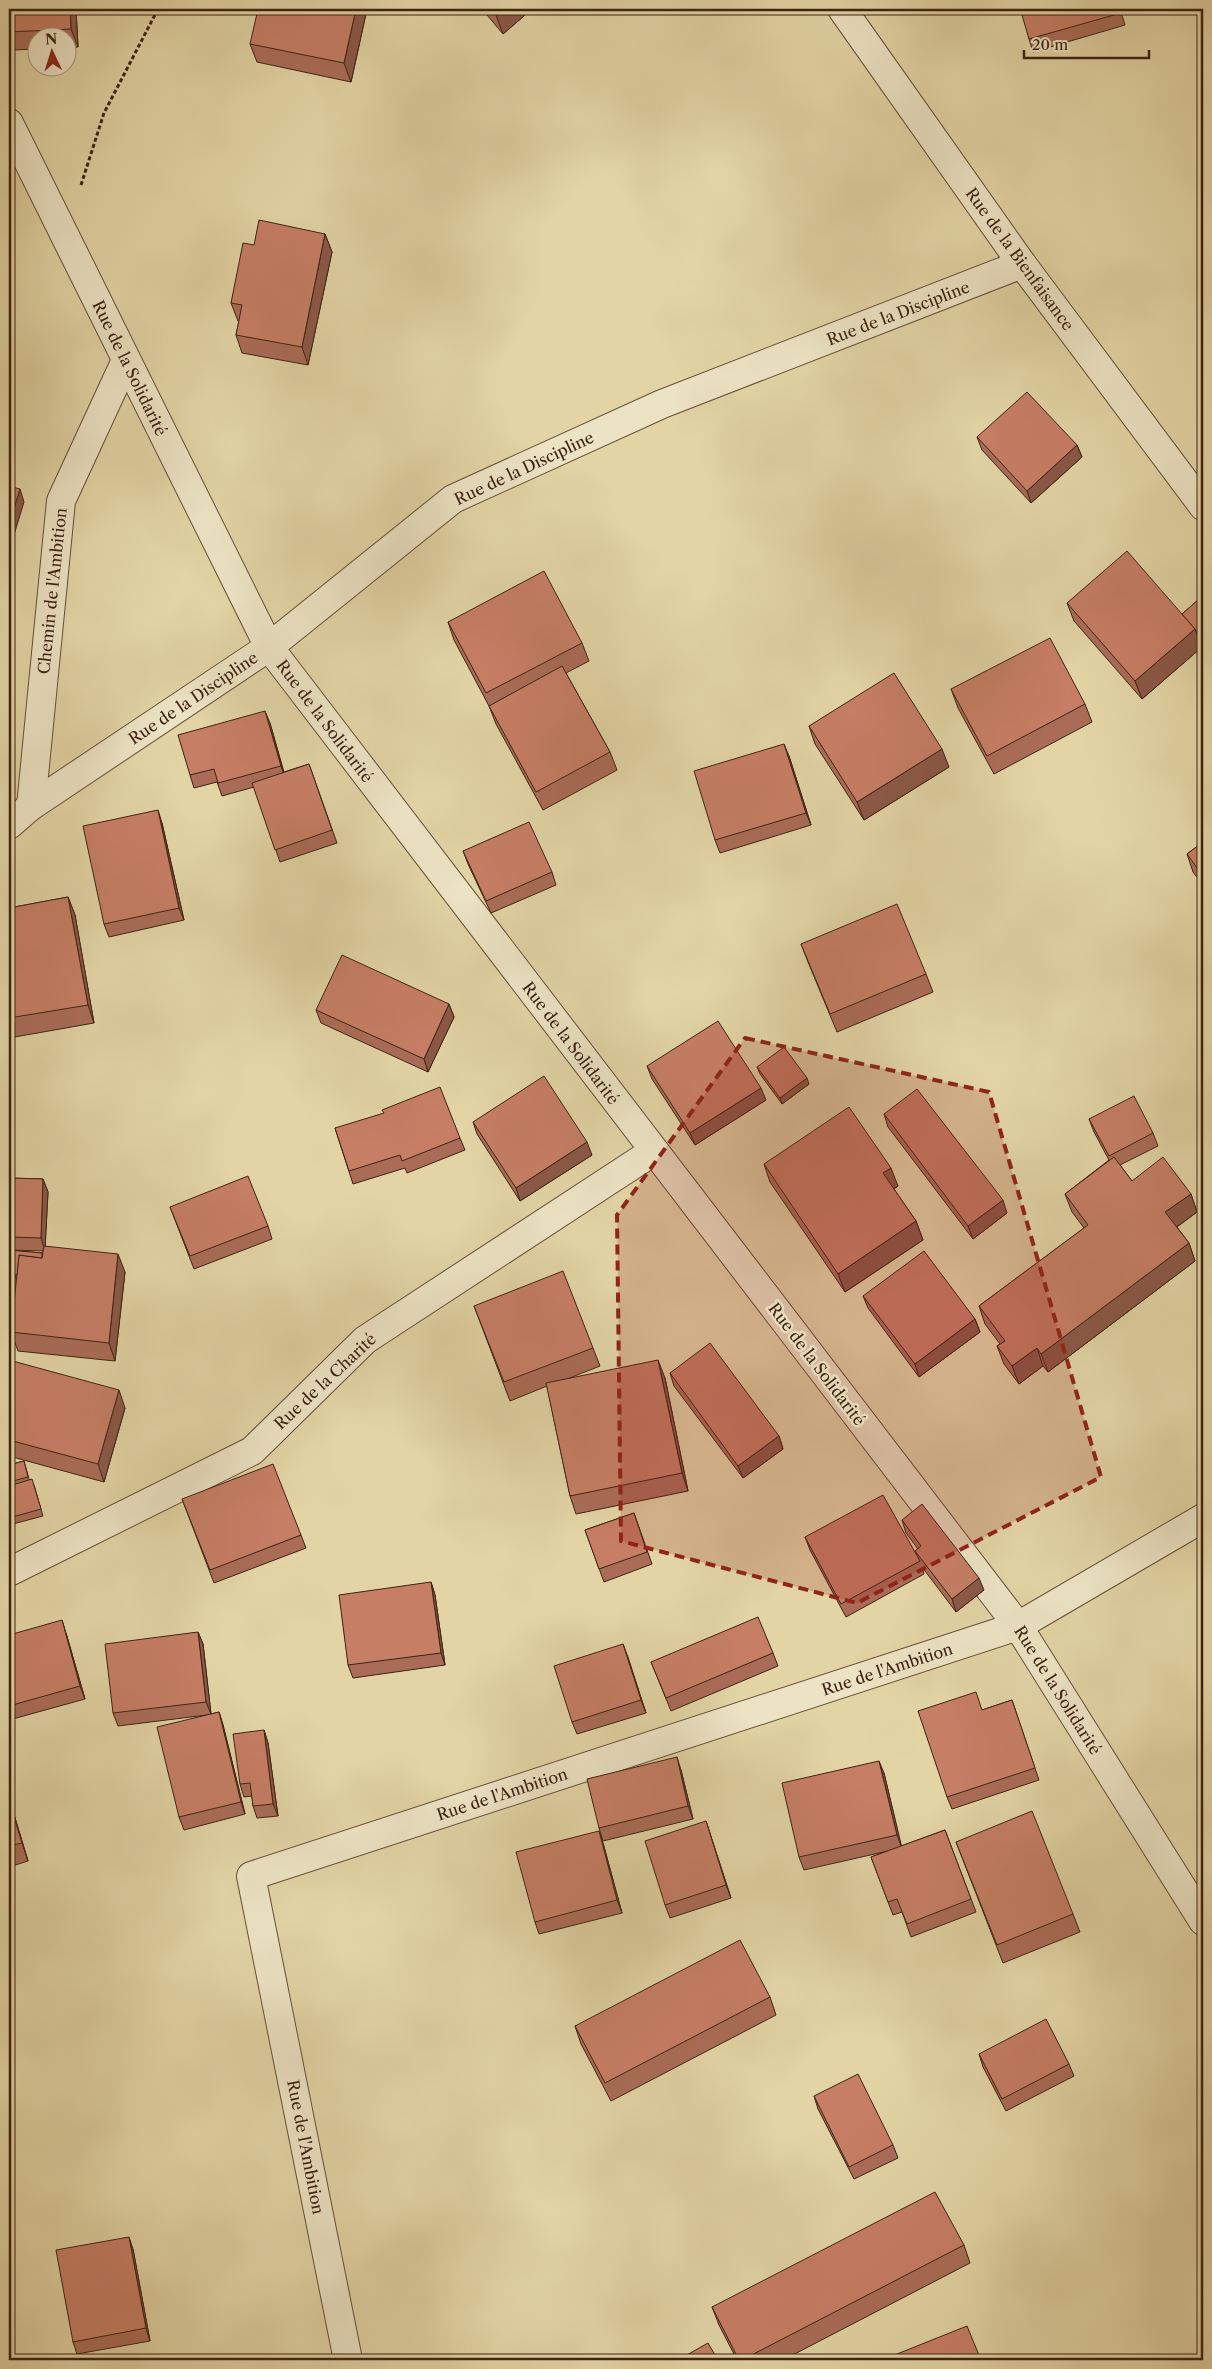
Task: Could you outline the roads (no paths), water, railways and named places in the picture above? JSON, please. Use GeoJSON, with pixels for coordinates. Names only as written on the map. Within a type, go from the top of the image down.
{"type":"FeatureCollection","features":[{"type":"Feature","properties":{"kind":"street","name":"Rue de la Bienfaisance"},"geometry":{"type":"LineString","coordinates":[[842,9],[1022,264],[1203,506]]}},
{"type":"Feature","properties":{"kind":"street","name":"Rue de la Solidarité"},"geometry":{"type":"LineString","coordinates":[[9,123],[269,647],[1018,1626],[1203,1921]]}},
{"type":"Feature","properties":{"kind":"street","name":"Rue de la Discipline"},"geometry":{"type":"LineString","coordinates":[[9,825],[31,806],[269,647],[453,499],[662,404],[1022,264]]}},
{"type":"Feature","properties":{"kind":"street","name":"Chemin de l'Ambition"},"geometry":{"type":"LineString","coordinates":[[31,806],[60,501],[126,360]]}},
{"type":"Feature","properties":{"kind":"street","name":"Rue de la Charité"},"geometry":{"type":"LineString","coordinates":[[9,1572],[252,1450],[365,1340],[654,1151]]}},
{"type":"Feature","properties":{"kind":"street","name":"Rue de l'Ambition"},"geometry":{"type":"LineString","coordinates":[[348,2360],[251,1876],[1018,1626],[1203,1518]]}}]}
